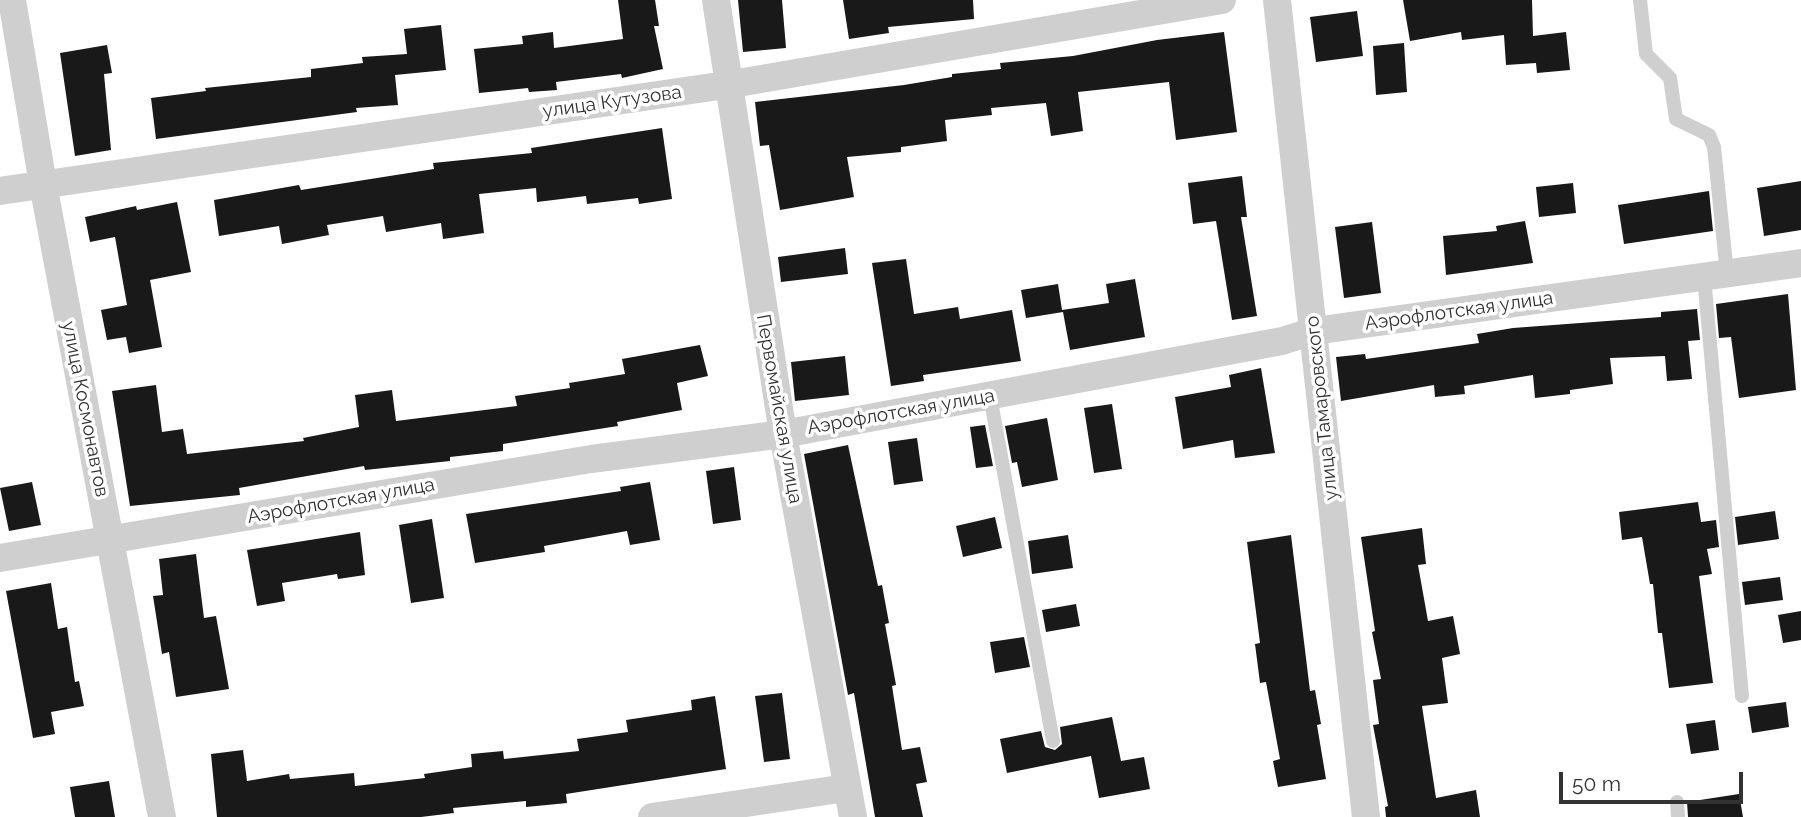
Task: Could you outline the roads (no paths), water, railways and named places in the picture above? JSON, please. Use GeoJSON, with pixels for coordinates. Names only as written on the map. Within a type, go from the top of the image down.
{"type":"FeatureCollection","features":[{"type":"Feature","properties":{"kind":"street","name":"улица Космонавтов"},"geometry":{"type":"LineString","coordinates":[[12,0],[43,184],[162,817]]}},
{"type":"Feature","properties":{"kind":"street","name":"Первомайская улица"},"geometry":{"type":"LineString","coordinates":[[716,0],[726,85],[782,434],[853,817]]}},
{"type":"Feature","properties":{"kind":"street","name":"улица Кутузова"},"geometry":{"type":"LineString","coordinates":[[0,191],[726,85],[1222,0]]}},
{"type":"Feature","properties":{"kind":"street","name":"улица Тамаровского"},"geometry":{"type":"LineString","coordinates":[[1277,0],[1366,817]]}},
{"type":"Feature","properties":{"kind":"street","name":"Аэрофлотская улица"},"geometry":{"type":"LineString","coordinates":[[0,558],[591,459],[782,434],[1282,341],[1314,331],[1801,263]]}},
{"type":"Feature","properties":{"kind":"street"},"geometry":{"type":"LineString","coordinates":[[652,817],[846,788]]}},
{"type":"Feature","properties":{"kind":"lane"},"geometry":{"type":"LineString","coordinates":[[1640,0],[1646,54],[1670,78],[1676,119],[1709,135],[1714,147],[1716,275],[1742,696]]}},
{"type":"Feature","properties":{"kind":"lane"},"geometry":{"type":"LineString","coordinates":[[990,396],[1054,741]]}}]}
